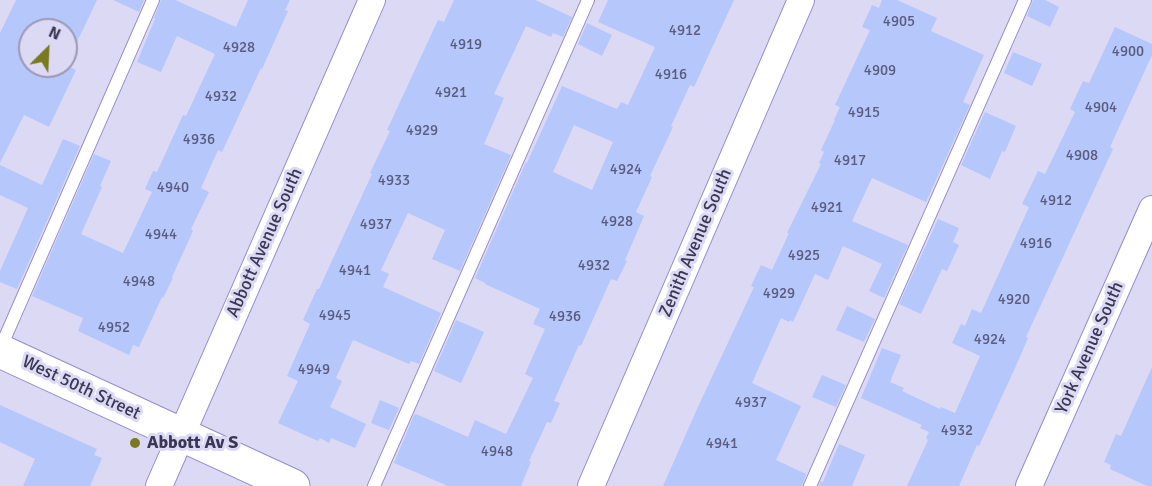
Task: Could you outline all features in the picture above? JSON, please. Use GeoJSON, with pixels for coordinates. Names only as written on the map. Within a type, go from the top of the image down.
{"type":"FeatureCollection","features":[{"type":"Feature","properties":{"kind":"main road","name":"West 50th Street"},"geometry":{"type":"LineString","coordinates":[[0,350],[293,486]]}},
{"type":"Feature","properties":{"kind":"street","name":"Abbott Avenue South"},"geometry":{"type":"LineString","coordinates":[[159,486],[372,0]]}},
{"type":"Feature","properties":{"kind":"street","name":"Zenith Avenue South"},"geometry":{"type":"LineString","coordinates":[[591,486],[801,0]]}},
{"type":"Feature","properties":{"kind":"street","name":"York Avenue South"},"geometry":{"type":"LineString","coordinates":[[1029,486],[1152,209]]}},
{"type":"Feature","properties":{"kind":"lane"},"geometry":{"type":"LineString","coordinates":[[0,350],[153,0]]}},
{"type":"Feature","properties":{"kind":"lane"},"geometry":{"type":"LineString","coordinates":[[374,486],[588,0]]}},
{"type":"Feature","properties":{"kind":"lane"},"geometry":{"type":"LineString","coordinates":[[810,486],[1025,0]]}},
{"type":"Feature","properties":{"kind":"building"},"geometry":{"type":"Polygon","coordinates":[[[16,0],[97,0],[78,40],[78,18],[18,18],[18,78],[72,78],[49,127],[24,115],[0,163],[0,33],[16,0]]]}},
{"type":"Feature","properties":{"kind":"building"},"geometry":{"type":"Polygon","coordinates":[[[113,0],[144,0],[139,12],[113,0]]]}},
{"type":"Feature","properties":{"kind":"building"},"geometry":{"type":"Polygon","coordinates":[[[161,0],[175,0],[236,27],[248,0],[290,0],[285,10],[288,11],[262,69],[222,152],[218,150],[201,188],[209,192],[191,229],[193,231],[173,278],[139,347],[133,345],[129,355],[78,331],[83,318],[32,296],[94,154],[111,161],[81,234],[123,253],[152,192],[145,189],[153,171],[157,172],[183,115],[186,116],[215,54],[177,36],[161,72],[137,62],[161,0]]]}},
{"type":"Feature","properties":{"kind":"building"},"geometry":{"type":"Polygon","coordinates":[[[454,0],[535,0],[572,17],[563,37],[553,33],[551,37],[526,26],[494,94],[504,98],[484,144],[511,155],[460,271],[432,259],[445,230],[408,213],[381,270],[389,274],[383,287],[441,313],[419,364],[411,361],[409,364],[353,340],[336,378],[342,381],[330,407],[366,424],[355,448],[331,438],[329,443],[320,438],[318,441],[278,423],[298,381],[287,376],[310,324],[303,320],[372,174],[370,173],[390,131],[387,130],[438,20],[444,22],[454,0]]]}},
{"type":"Feature","properties":{"kind":"building"},"geometry":{"type":"Polygon","coordinates":[[[608,0],[734,0],[694,87],[690,85],[671,126],[673,127],[636,212],[644,216],[625,260],[627,261],[617,281],[611,279],[581,346],[579,345],[554,401],[560,403],[551,423],[547,422],[529,461],[531,462],[521,486],[448,486],[394,463],[416,414],[468,437],[475,420],[506,434],[533,378],[525,374],[545,329],[533,324],[540,309],[475,278],[526,162],[562,86],[617,109],[621,102],[628,105],[655,47],[598,22],[608,0]],[[574,125],[553,172],[592,190],[613,142],[574,125]]]}},
{"type":"Feature","properties":{"kind":"building"},"geometry":{"type":"Polygon","coordinates":[[[882,0],[897,0],[937,18],[931,31],[984,55],[963,102],[970,105],[926,202],[872,178],[852,221],[908,245],[884,298],[869,291],[882,264],[843,246],[828,280],[815,274],[793,322],[781,318],[752,383],[801,406],[776,460],[806,474],[802,486],[663,486],[754,287],[751,286],[761,265],[772,270],[789,233],[787,233],[821,164],[819,163],[824,152],[821,150],[840,107],[835,105],[870,30],[862,27],[872,5],[879,8],[882,0]]]}},
{"type":"Feature","properties":{"kind":"building"},"geometry":{"type":"Polygon","coordinates":[[[1033,0],[1045,0],[1059,7],[1050,27],[1027,16],[1033,0]]]}},
{"type":"Feature","properties":{"kind":"building"},"geometry":{"type":"Polygon","coordinates":[[[587,23],[612,35],[602,56],[578,44],[587,23]]]}},
{"type":"Feature","properties":{"kind":"building"},"geometry":{"type":"Polygon","coordinates":[[[1115,27],[1152,44],[1152,55],[1110,147],[1113,149],[1026,337],[1028,338],[1015,368],[959,486],[907,486],[928,440],[926,438],[929,432],[920,428],[922,425],[861,398],[882,348],[901,355],[890,382],[904,388],[902,391],[940,409],[941,407],[955,413],[980,356],[952,343],[961,324],[965,326],[972,309],[981,313],[1029,207],[1022,204],[1038,171],[1045,174],[1075,112],[1070,109],[1083,81],[1089,83],[1115,27]]]}},
{"type":"Feature","properties":{"kind":"building"},"geometry":{"type":"Polygon","coordinates":[[[1013,52],[1042,64],[1032,86],[1004,73],[1013,52]]]}},
{"type":"Feature","properties":{"kind":"building"},"geometry":{"type":"Polygon","coordinates":[[[985,112],[1016,126],[990,179],[961,165],[985,112]]]}},
{"type":"Feature","properties":{"kind":"building"},"geometry":{"type":"Polygon","coordinates":[[[63,139],[80,146],[17,289],[0,282],[0,271],[28,208],[0,195],[0,165],[42,185],[63,139]]]}},
{"type":"Feature","properties":{"kind":"building"},"geometry":{"type":"Polygon","coordinates":[[[938,219],[959,228],[953,242],[959,245],[947,271],[942,269],[921,314],[899,304],[938,219]]]}},
{"type":"Feature","properties":{"kind":"building"},"geometry":{"type":"Polygon","coordinates":[[[847,306],[875,319],[864,342],[836,330],[847,306]]]}},
{"type":"Feature","properties":{"kind":"building"},"geometry":{"type":"Polygon","coordinates":[[[456,320],[484,332],[461,383],[434,371],[456,320]]]}},
{"type":"Feature","properties":{"kind":"building"},"geometry":{"type":"Polygon","coordinates":[[[1152,367],[1152,486],[1147,486],[1110,469],[1111,465],[1104,462],[1116,434],[1121,436],[1152,367]]]}},
{"type":"Feature","properties":{"kind":"building"},"geometry":{"type":"Polygon","coordinates":[[[822,375],[846,385],[836,407],[812,397],[822,375]]]}},
{"type":"Feature","properties":{"kind":"building"},"geometry":{"type":"Polygon","coordinates":[[[380,400],[399,408],[389,430],[371,423],[380,400]]]}},
{"type":"Feature","properties":{"kind":"building"},"geometry":{"type":"Polygon","coordinates":[[[0,405],[97,449],[94,455],[102,458],[90,486],[23,486],[35,459],[0,442],[0,405]]]}},
{"type":"Feature","properties":{"kind":"building"},"geometry":{"type":"Polygon","coordinates":[[[839,444],[865,455],[852,486],[819,486],[821,481],[823,482],[839,444]]]}},
{"type":"Feature","properties":{"kind":"place","name":"Abbott Av S"},"geometry":{"type":"Point","coordinates":[135,443]}}]}
